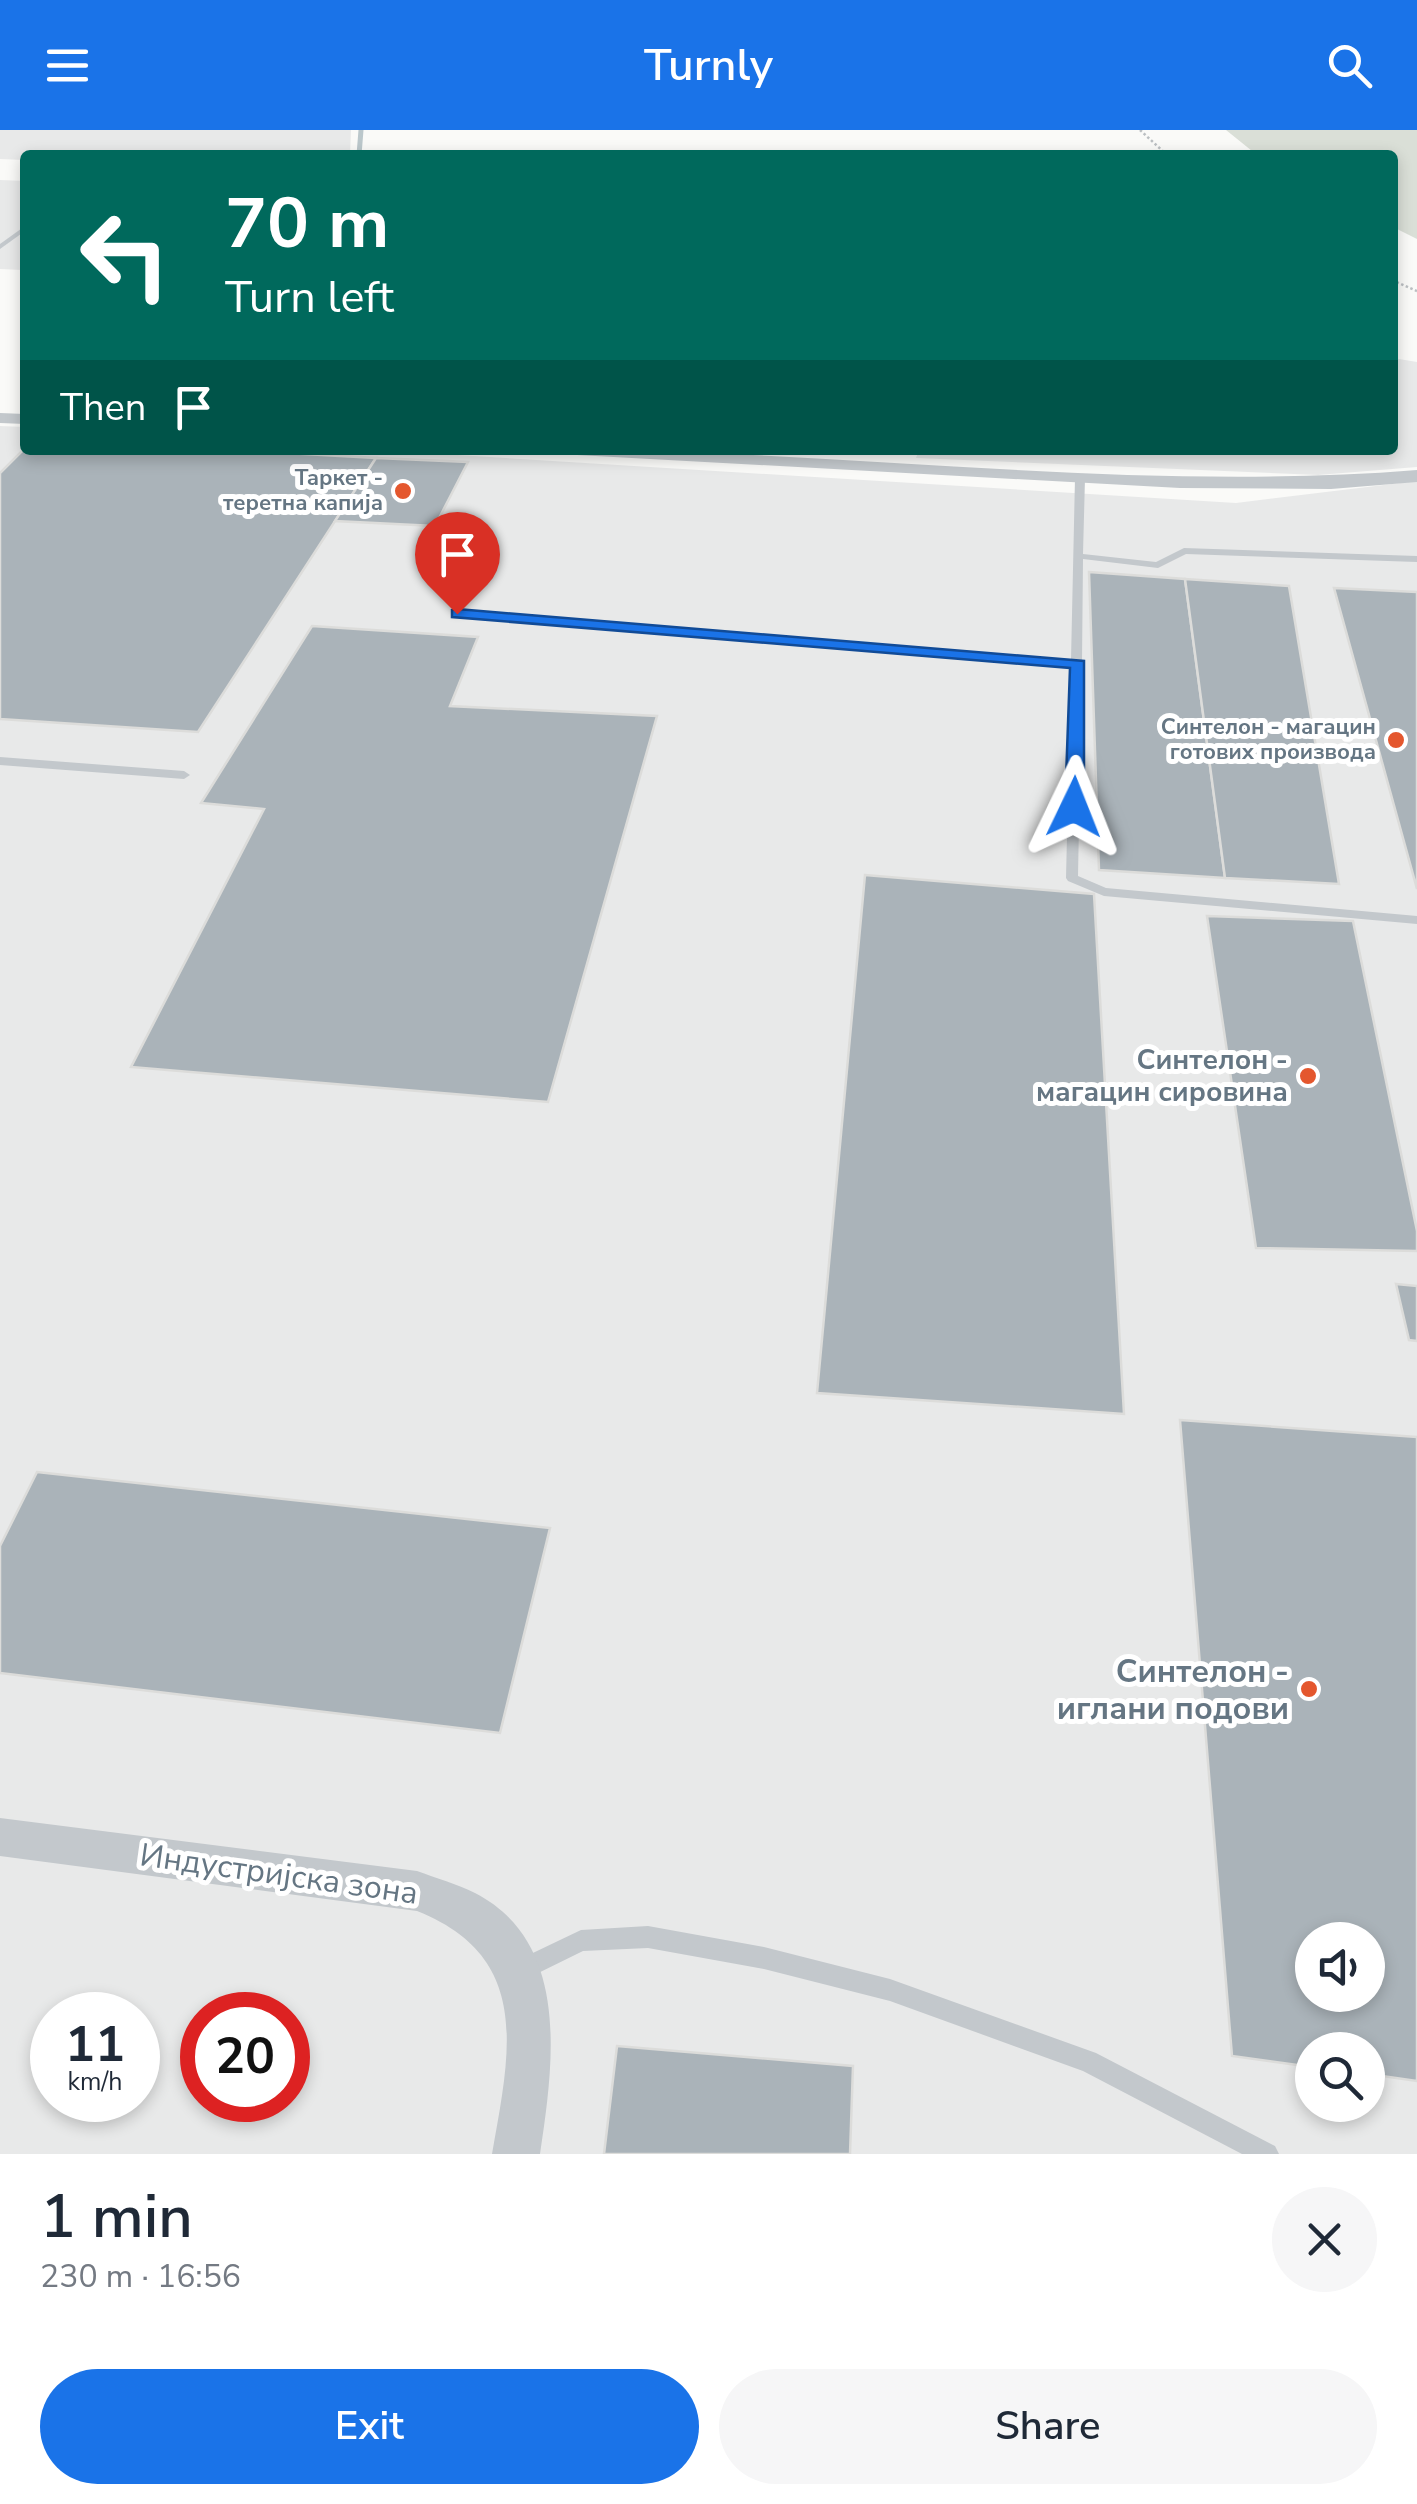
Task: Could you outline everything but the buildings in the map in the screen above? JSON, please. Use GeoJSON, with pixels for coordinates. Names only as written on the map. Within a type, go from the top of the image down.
{"type":"FeatureCollection","features":[{"type":"Feature","properties":{"kind":"street"},"geometry":{"type":"LineString","coordinates":[[666,455],[1080,478],[1313,483],[1417,476]]}},
{"type":"Feature","properties":{"kind":"street","name":"Индустријска зона"},"geometry":{"type":"LineString","coordinates":[[0,1837],[418,1891],[443,1898],[487,1922],[522,1970],[530,2022],[530,2072],[516,2154]]}},
{"type":"Feature","properties":{"kind":"lane"},"geometry":{"type":"LineString","coordinates":[[1080,478],[1072,878],[1104,892],[1417,920]]}},
{"type":"Feature","properties":{"kind":"lane"},"geometry":{"type":"LineString","coordinates":[[1079,556],[1158,565],[1184,551],[1417,559]]}},
{"type":"Feature","properties":{"kind":"lane"},"geometry":{"type":"LineString","coordinates":[[457,614],[1078,664]]}},
{"type":"Feature","properties":{"kind":"lane"},"geometry":{"type":"LineString","coordinates":[[0,761],[184,775]]}},
{"type":"Feature","properties":{"kind":"lane"},"geometry":{"type":"LineString","coordinates":[[522,1970],[581,1941],[648,1937],[764,1958],[890,1990],[1088,2061],[1268,2154]]}},
{"type":"Feature","properties":{"kind":"path"},"geometry":{"type":"LineString","coordinates":[[1140,130],[1162,150]]}},
{"type":"Feature","properties":{"kind":"shaded area"},"geometry":{"type":"Polygon","coordinates":[[[0,130],[351,130],[350,150],[20,150],[20,160],[0,159],[0,130]]]}},
{"type":"Feature","properties":{"kind":"shaded area"},"geometry":{"type":"Polygon","coordinates":[[[1226,130],[1417,130],[1417,239],[1398,230],[1398,150],[1251,150],[1226,130]]]}},
{"type":"Feature","properties":{"kind":"shaded area"},"geometry":{"type":"Polygon","coordinates":[[[0,180],[20,181],[20,270],[0,269],[0,180]]]}},
{"type":"Feature","properties":{"kind":"shaded area"},"geometry":{"type":"Polygon","coordinates":[[[1398,359],[1417,362],[1417,467],[1318,475],[916,458],[1398,455],[1398,359]]]}},
{"type":"Feature","properties":{"kind":"shaded area"},"geometry":{"type":"Polygon","coordinates":[[[0,426],[20,427],[20,455],[457,455],[1236,503],[1417,481],[1417,2154],[0,2154],[0,426]]]}},
{"type":"Feature","properties":{"kind":"waterway"},"geometry":{"type":"LineString","coordinates":[[359,150],[361,130]]}},
{"type":"Feature","properties":{"kind":"place","name":"Таркет - теретна капија"},"geometry":{"type":"Point","coordinates":[403,491]}},
{"type":"Feature","properties":{"kind":"place","name":"Синтелон - магацин готових производа"},"geometry":{"type":"Point","coordinates":[1396,740]}},
{"type":"Feature","properties":{"kind":"place","name":"Синтелон - магацин сировина"},"geometry":{"type":"Point","coordinates":[1308,1076]}},
{"type":"Feature","properties":{"kind":"place","name":"Синтелон - иглани подови"},"geometry":{"type":"Point","coordinates":[1309,1689]}},
{"type":"Feature","properties":{"kind":"route"},"geometry":{"type":"LineString","coordinates":[[457,614],[1078,664],[1074,807]]}}]}
